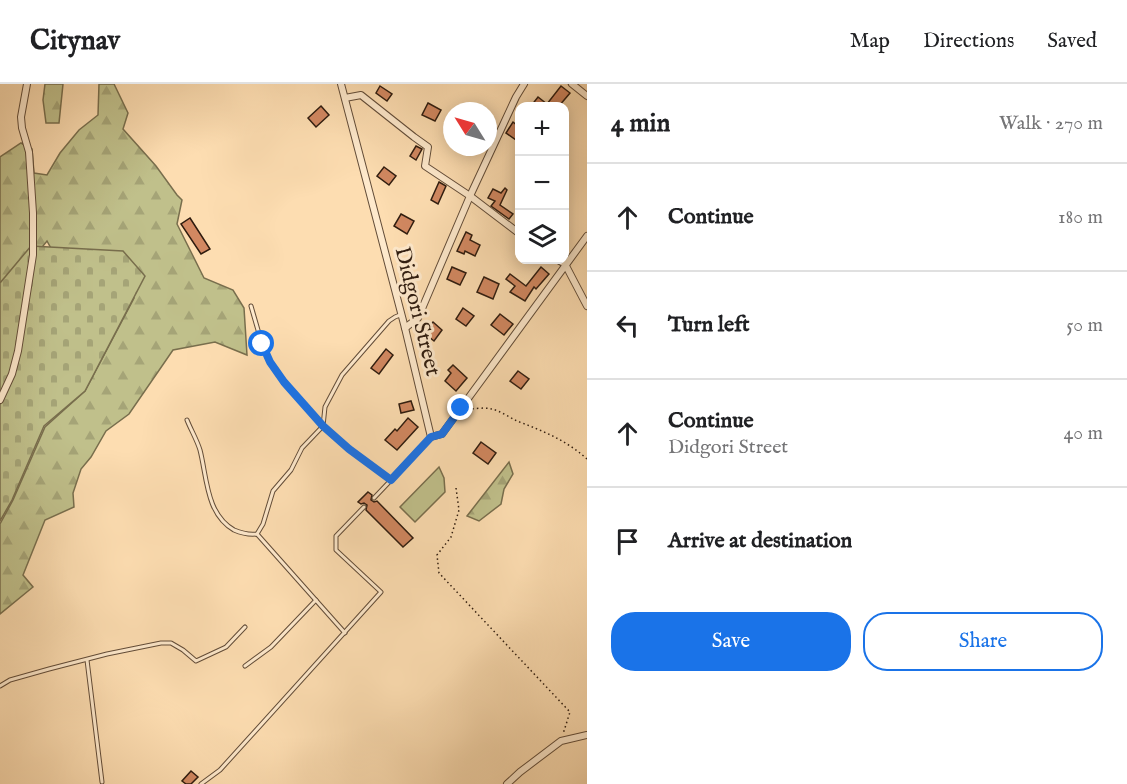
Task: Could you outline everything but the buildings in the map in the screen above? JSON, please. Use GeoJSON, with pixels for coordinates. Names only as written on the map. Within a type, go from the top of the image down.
{"type":"FeatureCollection","features":[{"type":"Feature","properties":{"kind":"street"},"geometry":{"type":"LineString","coordinates":[[0,400],[12,374],[18,351],[33,255],[29,152],[21,117],[27,84]]}},
{"type":"Feature","properties":{"kind":"street","name":"Didgori Street"},"geometry":{"type":"LineString","coordinates":[[341,84],[402,315],[431,437],[442,434],[565,264]]}},
{"type":"Feature","properties":{"kind":"street"},"geometry":{"type":"LineString","coordinates":[[405,328],[418,318],[470,196],[524,84]]}},
{"type":"Feature","properties":{"kind":"street"},"geometry":{"type":"LineString","coordinates":[[572,84],[587,96]]}},
{"type":"Feature","properties":{"kind":"street"},"geometry":{"type":"LineString","coordinates":[[345,98],[361,95],[428,147],[425,166],[470,196],[515,231]]}},
{"type":"Feature","properties":{"kind":"street","name":"Didgori Street"},"geometry":{"type":"LineString","coordinates":[[569,259],[587,236]]}},
{"type":"Feature","properties":{"kind":"street"},"geometry":{"type":"LineString","coordinates":[[565,264],[587,306]]}},
{"type":"Feature","properties":{"kind":"street"},"geometry":{"type":"LineString","coordinates":[[507,784],[561,741],[587,735]]}},
{"type":"Feature","properties":{"kind":"lane"},"geometry":{"type":"LineString","coordinates":[[251,306],[262,344],[270,362],[284,382],[323,426],[349,449],[391,480]]}},
{"type":"Feature","properties":{"kind":"lane"},"geometry":{"type":"LineString","coordinates":[[187,420],[199,447],[210,496],[218,517],[239,532],[256,534],[263,524],[273,491],[291,470],[302,448],[323,426],[325,407],[342,375],[389,321],[395,316],[402,315]]}},
{"type":"Feature","properties":{"kind":"lane"},"geometry":{"type":"LineString","coordinates":[[374,498],[431,437]]}},
{"type":"Feature","properties":{"kind":"lane"},"geometry":{"type":"LineString","coordinates":[[201,784],[220,770],[381,592],[336,550],[336,536],[364,507]]}},
{"type":"Feature","properties":{"kind":"lane"},"geometry":{"type":"LineString","coordinates":[[256,534],[345,633]]}},
{"type":"Feature","properties":{"kind":"lane"},"geometry":{"type":"LineString","coordinates":[[245,666],[271,647],[316,600]]}},
{"type":"Feature","properties":{"kind":"lane"},"geometry":{"type":"LineString","coordinates":[[0,686],[10,680],[87,660],[171,643],[196,661],[226,646],[245,627]]}},
{"type":"Feature","properties":{"kind":"lane"},"geometry":{"type":"LineString","coordinates":[[87,660],[102,782]]}},
{"type":"Feature","properties":{"kind":"path"},"geometry":{"type":"LineString","coordinates":[[461,408],[491,408],[548,433],[587,459]]}},
{"type":"Feature","properties":{"kind":"path"},"geometry":{"type":"LineString","coordinates":[[456,488],[459,510],[451,537],[437,555],[439,573],[570,712],[561,741]]}},
{"type":"Feature","properties":{"kind":"green space"},"geometry":{"type":"Polygon","coordinates":[[[45,84],[63,84],[59,123],[46,123],[43,100],[45,84]]]}},
{"type":"Feature","properties":{"kind":"green space"},"geometry":{"type":"Polygon","coordinates":[[[99,84],[114,84],[128,113],[123,129],[182,200],[177,224],[204,278],[233,290],[244,308],[247,355],[215,342],[173,350],[129,414],[106,431],[81,469],[73,493],[74,507],[45,520],[23,575],[33,587],[0,614],[0,524],[45,427],[85,391],[134,298],[131,265],[63,270],[47,241],[0,299],[0,157],[21,143],[32,149],[34,173],[47,175],[60,153],[79,130],[98,115],[99,84]]]}},
{"type":"Feature","properties":{"kind":"green space"},"geometry":{"type":"Polygon","coordinates":[[[31,246],[123,251],[145,276],[85,391],[44,426],[12,500],[0,521],[0,283],[31,246]]]}},
{"type":"Feature","properties":{"kind":"green space"},"geometry":{"type":"Polygon","coordinates":[[[509,462],[513,474],[504,489],[501,504],[479,521],[467,516],[509,462]]]}},
{"type":"Feature","properties":{"kind":"green space"},"geometry":{"type":"Polygon","coordinates":[[[439,467],[444,478],[445,492],[415,522],[400,507],[439,467]]]}},
{"type":"Feature","properties":{"kind":"route"},"geometry":{"type":"LineString","coordinates":[[262,344],[270,362],[284,382],[323,426],[349,449],[391,480],[431,437],[442,434],[461,408]]}}]}
